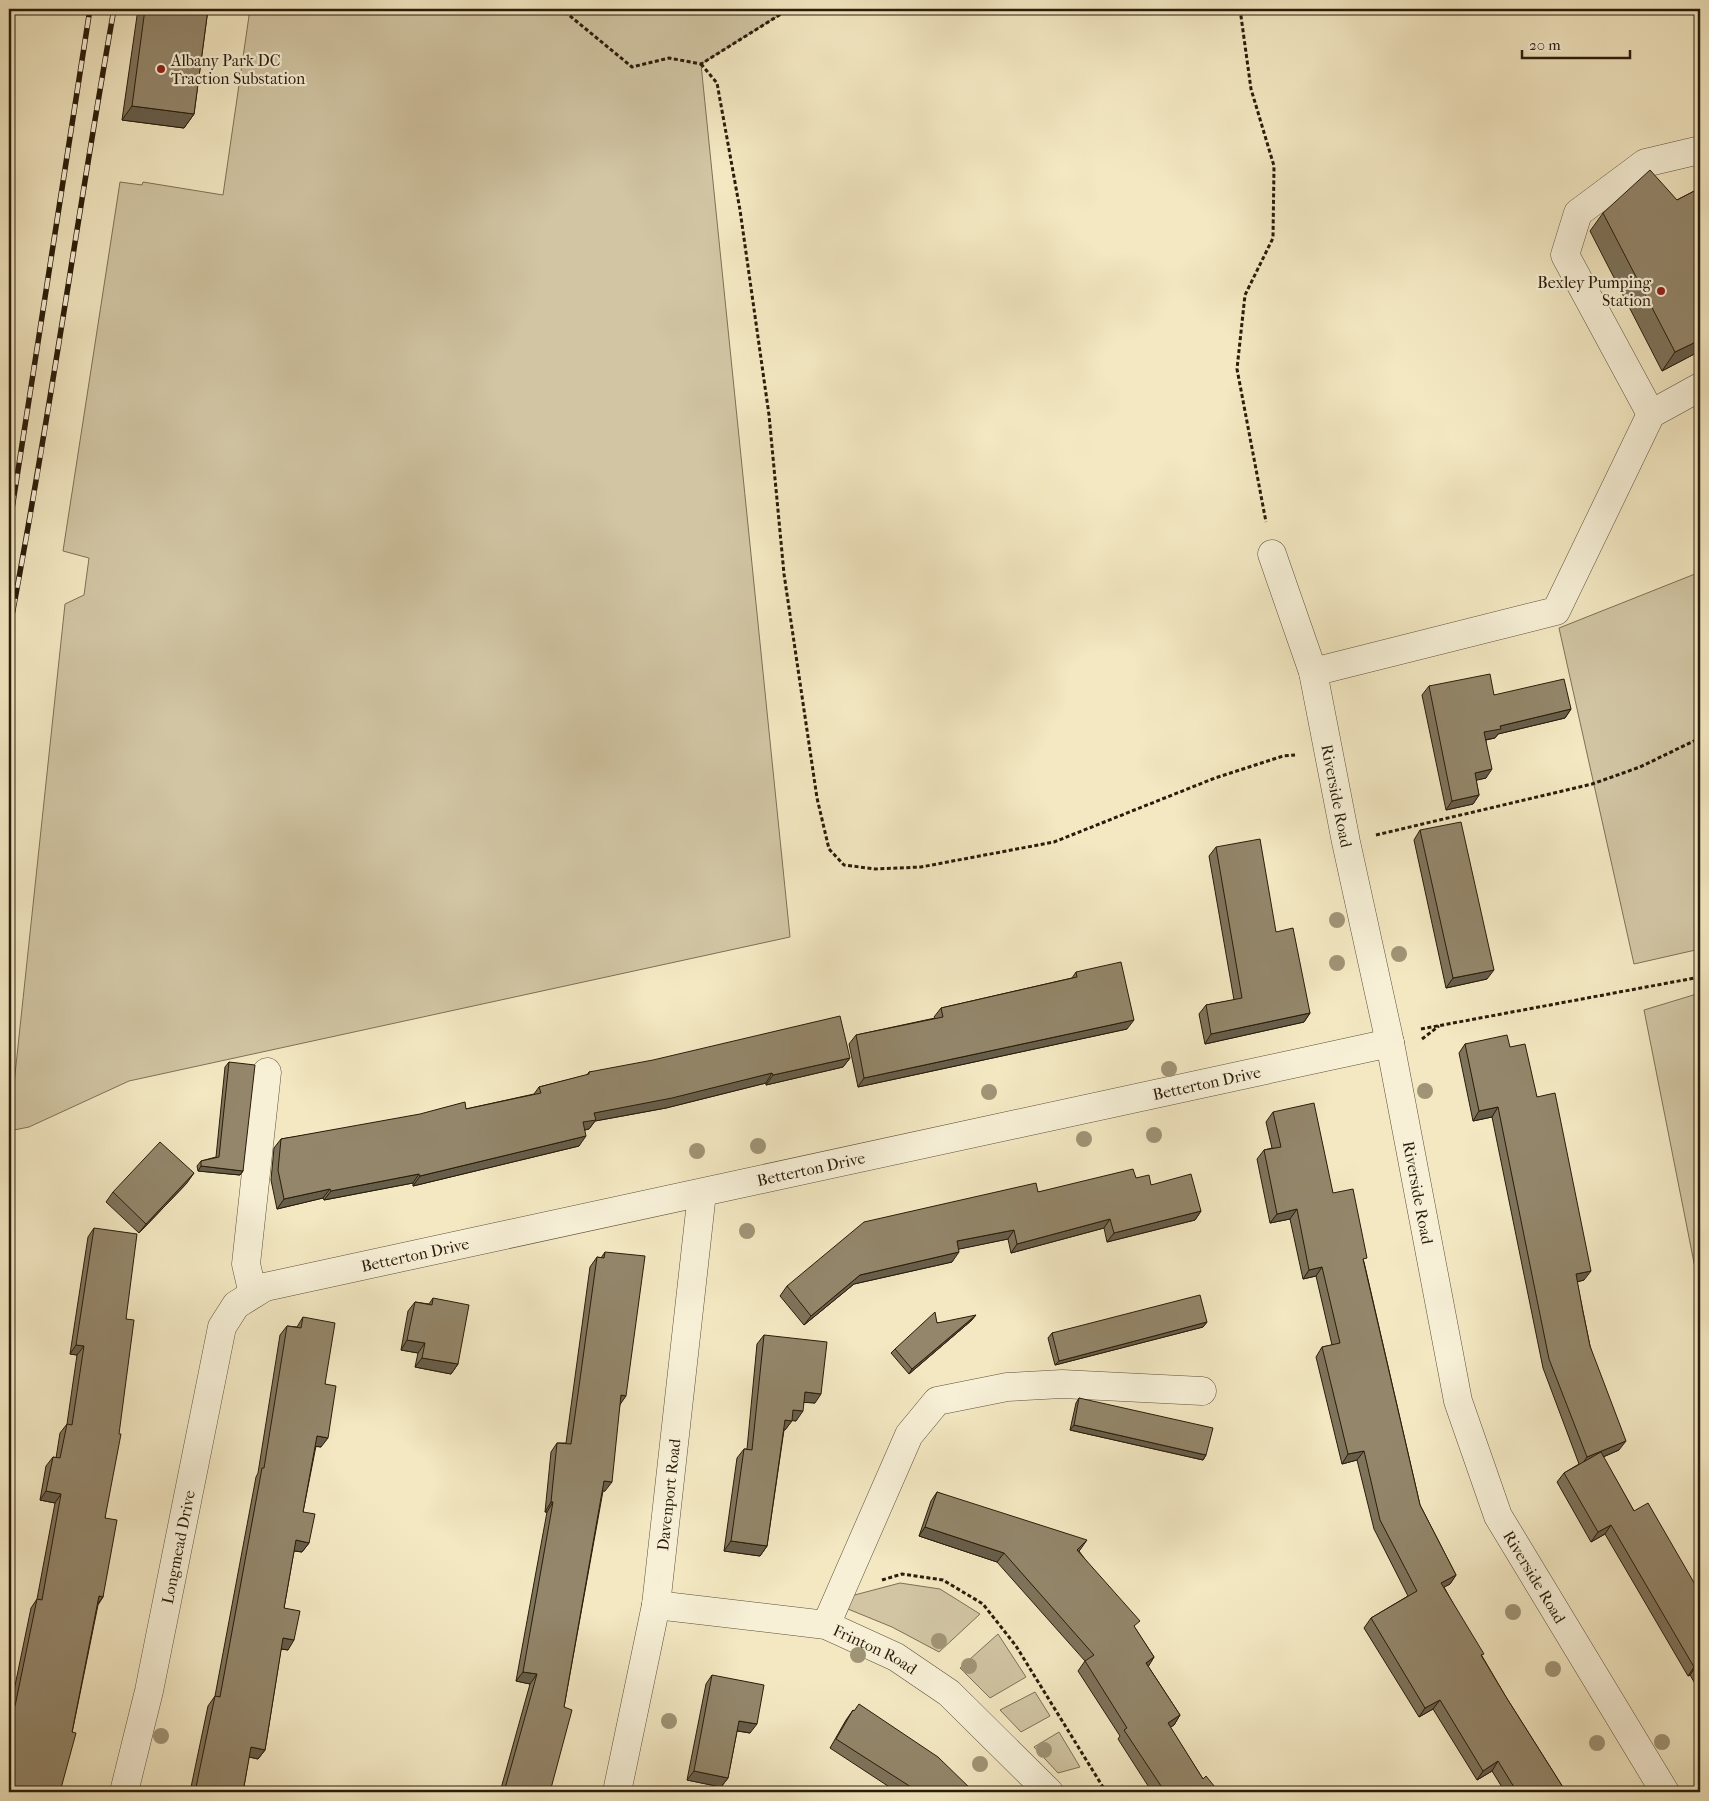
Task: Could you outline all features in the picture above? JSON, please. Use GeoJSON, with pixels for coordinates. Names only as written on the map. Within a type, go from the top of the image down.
{"type":"FeatureCollection","features":[{"type":"Feature","properties":{"kind":"street"},"geometry":{"type":"LineString","coordinates":[[1651,414],[1565,255],[1578,213],[1645,163],[1700,150]]}},
{"type":"Feature","properties":{"kind":"street"},"geometry":{"type":"LineString","coordinates":[[1313,672],[1556,611],[1651,414],[1700,387]]}},
{"type":"Feature","properties":{"kind":"street","name":"Riverside Road"},"geometry":{"type":"LineString","coordinates":[[1272,554],[1313,672],[1346,842],[1389,1039],[1458,1401],[1498,1516],[1665,1792]]}},
{"type":"Feature","properties":{"kind":"street","name":"Betterton Drive"},"geometry":{"type":"LineString","coordinates":[[245,1299],[265,1287],[702,1193],[1389,1039]]}},
{"type":"Feature","properties":{"kind":"street"},"geometry":{"type":"LineString","coordinates":[[245,1299],[246,1264],[267,1072]]}},
{"type":"Feature","properties":{"kind":"street","name":"Davenport Road"},"geometry":{"type":"LineString","coordinates":[[617,1792],[656,1605],[702,1193]]}},
{"type":"Feature","properties":{"kind":"street","name":"Longmead Drive"},"geometry":{"type":"LineString","coordinates":[[124,1792],[148,1691],[222,1327],[245,1299]]}},
{"type":"Feature","properties":{"kind":"street"},"geometry":{"type":"LineString","coordinates":[[826,1625],[910,1435],[937,1401],[1007,1387],[1062,1384],[1202,1391]]}},
{"type":"Feature","properties":{"kind":"street","name":"Frinton Road"},"geometry":{"type":"LineString","coordinates":[[656,1605],[826,1625],[896,1657],[949,1693],[1048,1792]]}},
{"type":"Feature","properties":{"kind":"path"},"geometry":{"type":"LineString","coordinates":[[559,9],[564,11],[632,67],[669,58],[701,64],[717,83],[740,210],[769,415],[784,574],[817,798],[829,849],[844,865],[875,870],[921,866],[1054,842],[1215,778],[1283,756],[1328,751]]}},
{"type":"Feature","properties":{"kind":"path"},"geometry":{"type":"LineString","coordinates":[[701,64],[789,9]]}},
{"type":"Feature","properties":{"kind":"path"},"geometry":{"type":"LineString","coordinates":[[1240,9],[1250,89],[1274,166],[1273,238],[1245,295],[1237,369],[1272,554]]}},
{"type":"Feature","properties":{"kind":"path"},"geometry":{"type":"LineString","coordinates":[[1346,842],[1592,784],[1640,767],[1700,738]]}},
{"type":"Feature","properties":{"kind":"path"},"geometry":{"type":"LineString","coordinates":[[1389,1039],[1700,977]]}},
{"type":"Feature","properties":{"kind":"path"},"geometry":{"type":"LineString","coordinates":[[841,1590],[902,1574],[943,1580],[984,1604],[1016,1646],[1106,1792]]}},
{"type":"Feature","properties":{"kind":"shaded area"},"geometry":{"type":"Polygon","coordinates":[[[250,9],[789,9],[701,64],[790,937],[129,1081],[29,1127],[9,1131],[65,604],[84,595],[89,558],[63,551],[120,182],[142,185],[143,182],[223,195],[250,9]]]}},
{"type":"Feature","properties":{"kind":"shaded area"},"geometry":{"type":"Polygon","coordinates":[[[1700,572],[1700,949],[1634,964],[1559,628],[1700,572]]]}},
{"type":"Feature","properties":{"kind":"shaded area"},"geometry":{"type":"Polygon","coordinates":[[[1700,993],[1700,1293],[1644,1010],[1700,993]]]}},
{"type":"Feature","properties":{"kind":"shaded area"},"geometry":{"type":"Polygon","coordinates":[[[900,1583],[940,1589],[980,1614],[939,1652],[892,1627],[843,1607],[847,1597],[900,1583]]]}},
{"type":"Feature","properties":{"kind":"shaded area"},"geometry":{"type":"Polygon","coordinates":[[[998,1634],[1026,1677],[990,1698],[960,1668],[998,1634]]]}},
{"type":"Feature","properties":{"kind":"shaded area"},"geometry":{"type":"Polygon","coordinates":[[[1035,1692],[1050,1716],[1021,1732],[1000,1710],[1035,1692]]]}},
{"type":"Feature","properties":{"kind":"shaded area"},"geometry":{"type":"Polygon","coordinates":[[[1059,1732],[1080,1767],[1058,1773],[1034,1747],[1059,1732]]]}},
{"type":"Feature","properties":{"kind":"building","name":"Albany Park DC Traction Substation"},"geometry":{"type":"Polygon","coordinates":[[[145,9],[208,9],[194,114],[132,106],[145,9]]]}},
{"type":"Feature","properties":{"kind":"building","name":"Bexley Pumping Station"},"geometry":{"type":"Polygon","coordinates":[[[1650,170],[1677,200],[1700,188],[1700,340],[1675,352],[1603,213],[1650,170]]]}},
{"type":"Feature","properties":{"kind":"building"},"geometry":{"type":"Polygon","coordinates":[[[1490,674],[1494,695],[1564,679],[1571,709],[1500,726],[1501,729],[1484,732],[1492,769],[1475,773],[1479,795],[1452,801],[1429,686],[1490,674]]]}},
{"type":"Feature","properties":{"kind":"building"},"geometry":{"type":"Polygon","coordinates":[[[1461,822],[1494,970],[1453,978],[1420,830],[1461,822]]]}},
{"type":"Feature","properties":{"kind":"building"},"geometry":{"type":"Polygon","coordinates":[[[1260,839],[1276,932],[1293,928],[1310,1013],[1211,1034],[1206,1005],[1242,998],[1216,847],[1260,839]]]}},
{"type":"Feature","properties":{"kind":"building"},"geometry":{"type":"Polygon","coordinates":[[[1121,962],[1134,1020],[864,1078],[856,1035],[943,1017],[941,1008],[1077,977],[1076,972],[1121,962]]]}},
{"type":"Feature","properties":{"kind":"building"},"geometry":{"type":"Polygon","coordinates":[[[840,1016],[850,1058],[773,1075],[772,1073],[672,1098],[594,1113],[596,1120],[583,1122],[586,1136],[420,1176],[419,1174],[331,1191],[330,1189],[284,1199],[278,1170],[281,1139],[420,1114],[465,1102],[466,1109],[541,1093],[539,1087],[589,1074],[589,1072],[653,1060],[840,1016]]]}},
{"type":"Feature","properties":{"kind":"building"},"geometry":{"type":"Polygon","coordinates":[[[1507,1035],[1510,1047],[1525,1044],[1537,1097],[1555,1093],[1591,1271],[1576,1274],[1583,1312],[1590,1346],[1626,1441],[1587,1457],[1549,1359],[1498,1107],[1479,1111],[1465,1044],[1507,1035]]]}},
{"type":"Feature","properties":{"kind":"building"},"geometry":{"type":"Polygon","coordinates":[[[229,1062],[255,1065],[243,1171],[201,1166],[201,1161],[219,1157],[229,1062]]]}},
{"type":"Feature","properties":{"kind":"building"},"geometry":{"type":"Polygon","coordinates":[[[1314,1103],[1333,1193],[1353,1189],[1367,1258],[1363,1259],[1420,1505],[1456,1575],[1441,1583],[1484,1654],[1481,1655],[1506,1697],[1566,1792],[1517,1792],[1498,1761],[1483,1771],[1440,1700],[1425,1708],[1371,1618],[1417,1591],[1380,1520],[1364,1451],[1348,1454],[1322,1347],[1340,1343],[1322,1267],[1309,1270],[1297,1209],[1277,1214],[1264,1150],[1281,1147],[1273,1112],[1314,1103]]]}},
{"type":"Feature","properties":{"kind":"building"},"geometry":{"type":"Polygon","coordinates":[[[160,1142],[194,1173],[146,1224],[113,1192],[160,1142]]]}},
{"type":"Feature","properties":{"kind":"building"},"geometry":{"type":"Polygon","coordinates":[[[1133,1169],[1136,1178],[1149,1175],[1151,1185],[1191,1174],[1201,1211],[1114,1233],[1110,1219],[1017,1244],[1014,1230],[957,1241],[959,1252],[860,1275],[811,1316],[787,1286],[864,1222],[1036,1183],[1038,1192],[1133,1169]]]}},
{"type":"Feature","properties":{"kind":"building"},"geometry":{"type":"Polygon","coordinates":[[[94,1228],[137,1234],[126,1319],[134,1320],[119,1434],[121,1434],[105,1518],[117,1520],[103,1597],[99,1596],[72,1732],[76,1733],[60,1792],[9,1792],[9,1705],[15,1706],[37,1599],[42,1600],[61,1494],[46,1491],[53,1457],[60,1458],[67,1424],[72,1425],[84,1346],[76,1345],[94,1228]]]}},
{"type":"Feature","properties":{"kind":"building"},"geometry":{"type":"Polygon","coordinates":[[[605,1252],[645,1256],[626,1396],[621,1395],[612,1482],[604,1481],[564,1707],[572,1710],[550,1792],[504,1792],[537,1674],[523,1672],[553,1502],[551,1502],[557,1443],[571,1444],[597,1257],[604,1258],[605,1252]]]}},
{"type":"Feature","properties":{"kind":"building"},"geometry":{"type":"Polygon","coordinates":[[[1200,1295],[1207,1322],[1059,1361],[1052,1333],[1200,1295]]]}},
{"type":"Feature","properties":{"kind":"building"},"geometry":{"type":"Polygon","coordinates":[[[433,1298],[469,1305],[458,1364],[422,1358],[425,1343],[407,1340],[415,1302],[432,1305],[433,1298]]]}},
{"type":"Feature","properties":{"kind":"building"},"geometry":{"type":"Polygon","coordinates":[[[935,1312],[937,1323],[976,1315],[912,1369],[895,1349],[935,1312]]]}},
{"type":"Feature","properties":{"kind":"building"},"geometry":{"type":"Polygon","coordinates":[[[303,1317],[335,1323],[325,1384],[336,1386],[328,1438],[317,1436],[303,1512],[315,1514],[309,1543],[296,1540],[284,1608],[300,1611],[294,1640],[283,1638],[265,1750],[251,1747],[243,1792],[195,1792],[215,1696],[220,1697],[262,1468],[264,1468],[287,1326],[301,1328],[303,1317]]]}},
{"type":"Feature","properties":{"kind":"building"},"geometry":{"type":"Polygon","coordinates":[[[764,1335],[827,1342],[821,1394],[805,1392],[803,1411],[793,1410],[792,1421],[785,1420],[767,1546],[731,1541],[744,1449],[752,1450],[764,1335]]]}},
{"type":"Feature","properties":{"kind":"building"},"geometry":{"type":"Polygon","coordinates":[[[1079,1398],[1213,1428],[1206,1455],[1074,1425],[1079,1398]]]}},
{"type":"Feature","properties":{"kind":"building"},"geometry":{"type":"Polygon","coordinates":[[[1601,1452],[1634,1511],[1648,1503],[1700,1593],[1700,1672],[1697,1665],[1694,1667],[1611,1525],[1598,1532],[1564,1473],[1601,1452]]]}},
{"type":"Feature","properties":{"kind":"building"},"geometry":{"type":"Polygon","coordinates":[[[937,1492],[1087,1540],[1077,1550],[1140,1621],[1134,1626],[1154,1657],[1146,1663],[1180,1715],[1168,1723],[1203,1779],[1206,1776],[1219,1792],[1168,1792],[1165,1788],[1163,1789],[1124,1730],[1127,1728],[1085,1661],[1094,1655],[1004,1553],[925,1527],[937,1492]]]}},
{"type":"Feature","properties":{"kind":"building"},"geometry":{"type":"Polygon","coordinates":[[[712,1675],[764,1685],[757,1724],[739,1721],[728,1778],[694,1771],[712,1675]]]}},
{"type":"Feature","properties":{"kind":"building"},"geometry":{"type":"Polygon","coordinates":[[[859,1704],[938,1757],[974,1792],[916,1792],[836,1739],[853,1710],[859,1704]]]}},
{"type":"Feature","properties":{"kind":"railway"},"geometry":{"type":"LineString","coordinates":[[9,528],[90,9]]}},
{"type":"Feature","properties":{"kind":"railway"},"geometry":{"type":"LineString","coordinates":[[9,631],[37,476],[114,9]]}},
{"type":"Feature","properties":{"kind":"place","name":"Albany Park DC Traction Substation"},"geometry":{"type":"Point","coordinates":[161,69]}},
{"type":"Feature","properties":{"kind":"place","name":"Bexley Pumping Station"},"geometry":{"type":"Point","coordinates":[1661,291]}}]}
